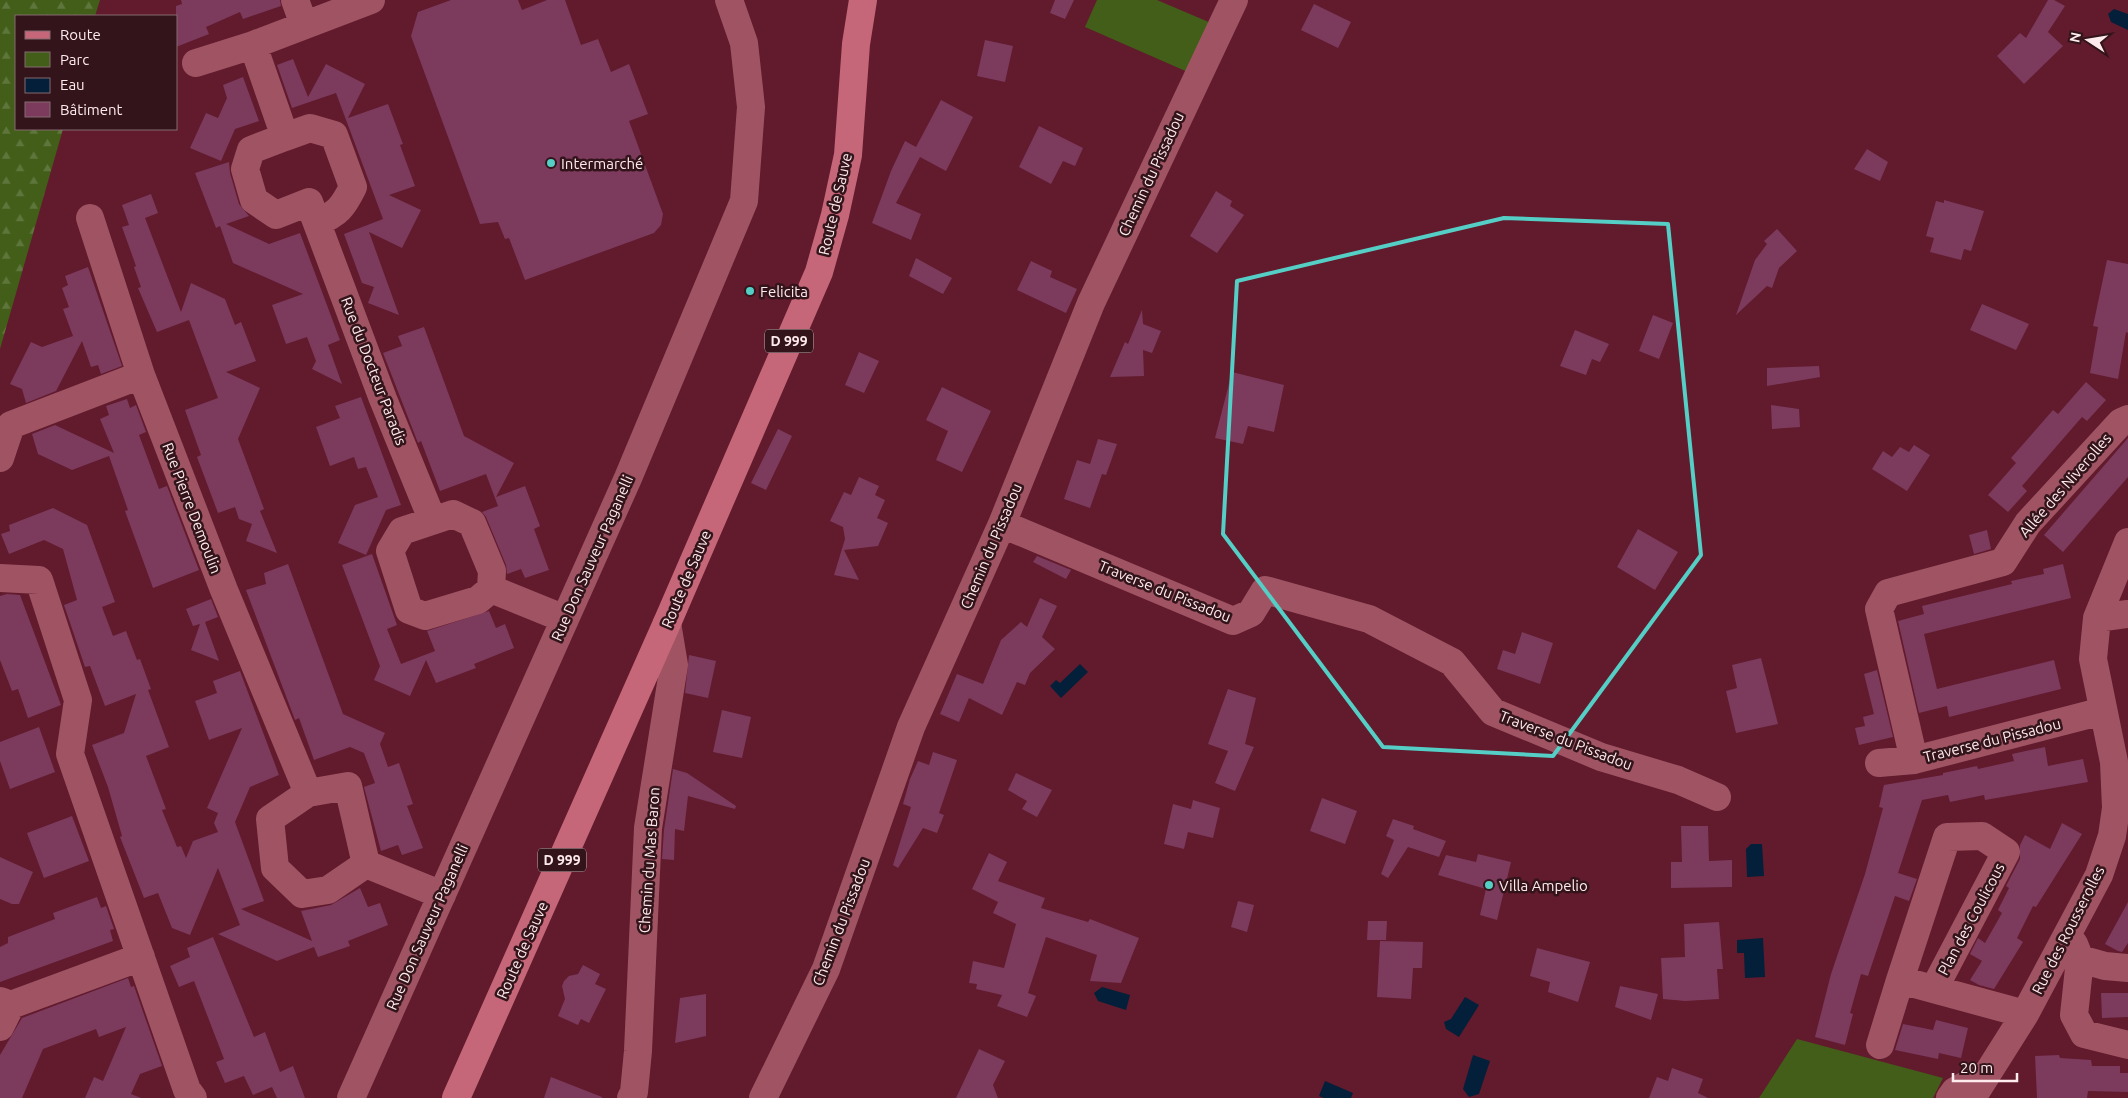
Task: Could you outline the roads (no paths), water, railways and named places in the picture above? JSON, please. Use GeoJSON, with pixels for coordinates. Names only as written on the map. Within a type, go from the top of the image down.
{"type":"FeatureCollection","features":[{"type":"Feature","properties":{"kind":"main road","name":"Route de Sauve"},"geometry":{"type":"LineString","coordinates":[[846,0],[856,44]]}},
{"type":"Feature","properties":{"kind":"main road","name":"Route de Sauve"},"geometry":{"type":"LineString","coordinates":[[456,1098],[667,623],[819,272],[835,214],[848,155],[856,44],[863,0]]}},
{"type":"Feature","properties":{"kind":"street"},"geometry":{"type":"LineString","coordinates":[[295,0],[304,25]]}},
{"type":"Feature","properties":{"kind":"street"},"geometry":{"type":"LineString","coordinates":[[196,63],[253,45],[371,0]]}},
{"type":"Feature","properties":{"kind":"street","name":"Rue Don Sauveur Paganelli"},"geometry":{"type":"LineString","coordinates":[[351,1098],[628,478],[744,202],[751,107],[744,43],[729,0]]}},
{"type":"Feature","properties":{"kind":"street","name":"Chemin du Pissadou"},"geometry":{"type":"LineString","coordinates":[[763,1098],[826,969],[911,728],[1002,524],[1091,303],[1234,0]]}},
{"type":"Feature","properties":{"kind":"street"},"geometry":{"type":"LineString","coordinates":[[253,45],[285,137]]}},
{"type":"Feature","properties":{"kind":"street","name":"Rue du Docteur Paradis"},"geometry":{"type":"LineString","coordinates":[[317,222],[330,217],[344,206],[353,187],[334,135],[310,128],[250,150],[245,169],[254,200],[276,214],[309,202],[383,399],[432,519]]}},
{"type":"Feature","properties":{"kind":"street","name":"Rue Pierre Demoulin"},"geometry":{"type":"LineString","coordinates":[[90,218],[141,375],[224,590],[308,793]]}},
{"type":"Feature","properties":{"kind":"street"},"geometry":{"type":"LineString","coordinates":[[0,458],[11,426],[141,375]]}},
{"type":"Feature","properties":{"kind":"street","name":"Allée des Niverolles"},"geometry":{"type":"LineString","coordinates":[[1914,760],[1879,609],[1888,593],[2003,562],[2028,523],[2121,422],[2128,418]]}},
{"type":"Feature","properties":{"kind":"street"},"geometry":{"type":"LineString","coordinates":[[453,514],[472,523],[492,570],[491,589],[478,600],[425,616],[409,610],[390,551],[402,531],[432,519],[453,514]]}},
{"type":"Feature","properties":{"kind":"street","name":"Traverse du Pissadou"},"geometry":{"type":"LineString","coordinates":[[1002,524],[1233,621],[1251,613],[1265,590],[1369,619],[1452,662],[1493,712],[1601,756],[1678,780],[1717,797]]}},
{"type":"Feature","properties":{"kind":"street","name":"Rue des Rousserolles"},"geometry":{"type":"LineString","coordinates":[[1972,1098],[2025,1014],[2120,834],[2116,808],[2114,762],[2093,659],[2097,618],[2128,542]]}},
{"type":"Feature","properties":{"kind":"street"},"geometry":{"type":"LineString","coordinates":[[0,578],[39,580],[78,700],[70,754],[187,1090],[193,1098]]}},
{"type":"Feature","properties":{"kind":"street"},"geometry":{"type":"LineString","coordinates":[[491,589],[565,619]]}},
{"type":"Feature","properties":{"kind":"street"},"geometry":{"type":"LineString","coordinates":[[2097,618],[2128,614]]}},
{"type":"Feature","properties":{"kind":"street","name":"Chemin du Mas Baron"},"geometry":{"type":"LineString","coordinates":[[631,1098],[634,1092],[638,1052],[648,828],[674,665],[667,623]]}},
{"type":"Feature","properties":{"kind":"street","name":"Traverse du Pissadou"},"geometry":{"type":"LineString","coordinates":[[1879,763],[1914,760],[2104,711]]}},
{"type":"Feature","properties":{"kind":"street"},"geometry":{"type":"LineString","coordinates":[[348,786],[366,864],[328,890],[302,894],[275,868],[270,819],[308,793],[348,786]]}},
{"type":"Feature","properties":{"kind":"street","name":"Plan des Coulicous"},"geometry":{"type":"LineString","coordinates":[[1880,1045],[1948,837],[1982,836],[2006,852],[1934,989]]}},
{"type":"Feature","properties":{"kind":"street"},"geometry":{"type":"LineString","coordinates":[[366,864],[442,895]]}},
{"type":"Feature","properties":{"kind":"street"},"geometry":{"type":"LineString","coordinates":[[2069,931],[2080,959],[2074,1015],[2084,1034],[2128,1045]]}},
{"type":"Feature","properties":{"kind":"street"},"geometry":{"type":"LineString","coordinates":[[4,1011],[142,957]]}},
{"type":"Feature","properties":{"kind":"street"},"geometry":{"type":"LineString","coordinates":[[2080,959],[2105,966],[2128,968]]}},
{"type":"Feature","properties":{"kind":"street","name":"Plan des Coulicous"},"geometry":{"type":"LineString","coordinates":[[1900,980],[2025,1014]]}},
{"type":"Feature","properties":{"kind":"street","name":"Rue des Rousserolles"},"geometry":{"type":"LineString","coordinates":[[1950,1098],[1955,1091],[1986,1074]]}},
{"type":"Feature","properties":{"kind":"water"},"geometry":{"type":"Polygon","coordinates":[[[2114,9],[2128,14],[2128,30],[2111,22],[2108,14],[2114,9]]]}},
{"type":"Feature","properties":{"kind":"water"},"geometry":{"type":"Polygon","coordinates":[[[1080,664],[1088,672],[1061,698],[1050,686],[1056,680],[1060,683],[1080,664]]]}},
{"type":"Feature","properties":{"kind":"water"},"geometry":{"type":"Polygon","coordinates":[[[1751,844],[1762,844],[1764,876],[1747,877],[1746,849],[1751,844]]]}},
{"type":"Feature","properties":{"kind":"water"},"geometry":{"type":"Polygon","coordinates":[[[1763,938],[1765,977],[1745,978],[1744,953],[1737,953],[1737,940],[1763,938]]]}},
{"type":"Feature","properties":{"kind":"water"},"geometry":{"type":"Polygon","coordinates":[[[1102,987],[1130,995],[1126,1010],[1098,1001],[1094,993],[1102,987]]]}},
{"type":"Feature","properties":{"kind":"water"},"geometry":{"type":"Polygon","coordinates":[[[1465,997],[1479,1005],[1459,1037],[1446,1029],[1444,1022],[1451,1019],[1465,997]]]}},
{"type":"Feature","properties":{"kind":"water"},"geometry":{"type":"Polygon","coordinates":[[[1473,1055],[1490,1061],[1479,1094],[1469,1097],[1463,1089],[1473,1055]]]}},
{"type":"Feature","properties":{"kind":"water"},"geometry":{"type":"Polygon","coordinates":[[[1325,1081],[1353,1093],[1351,1098],[1324,1098],[1319,1096],[1325,1081]]]}},
{"type":"Feature","properties":{"kind":"place","name":"Intermarché"},"geometry":{"type":"Point","coordinates":[551,163]}},
{"type":"Feature","properties":{"kind":"place","name":"Felicita"},"geometry":{"type":"Point","coordinates":[750,291]}},
{"type":"Feature","properties":{"kind":"place","name":"Villa Ampelio"},"geometry":{"type":"Point","coordinates":[1489,885]}}]}
